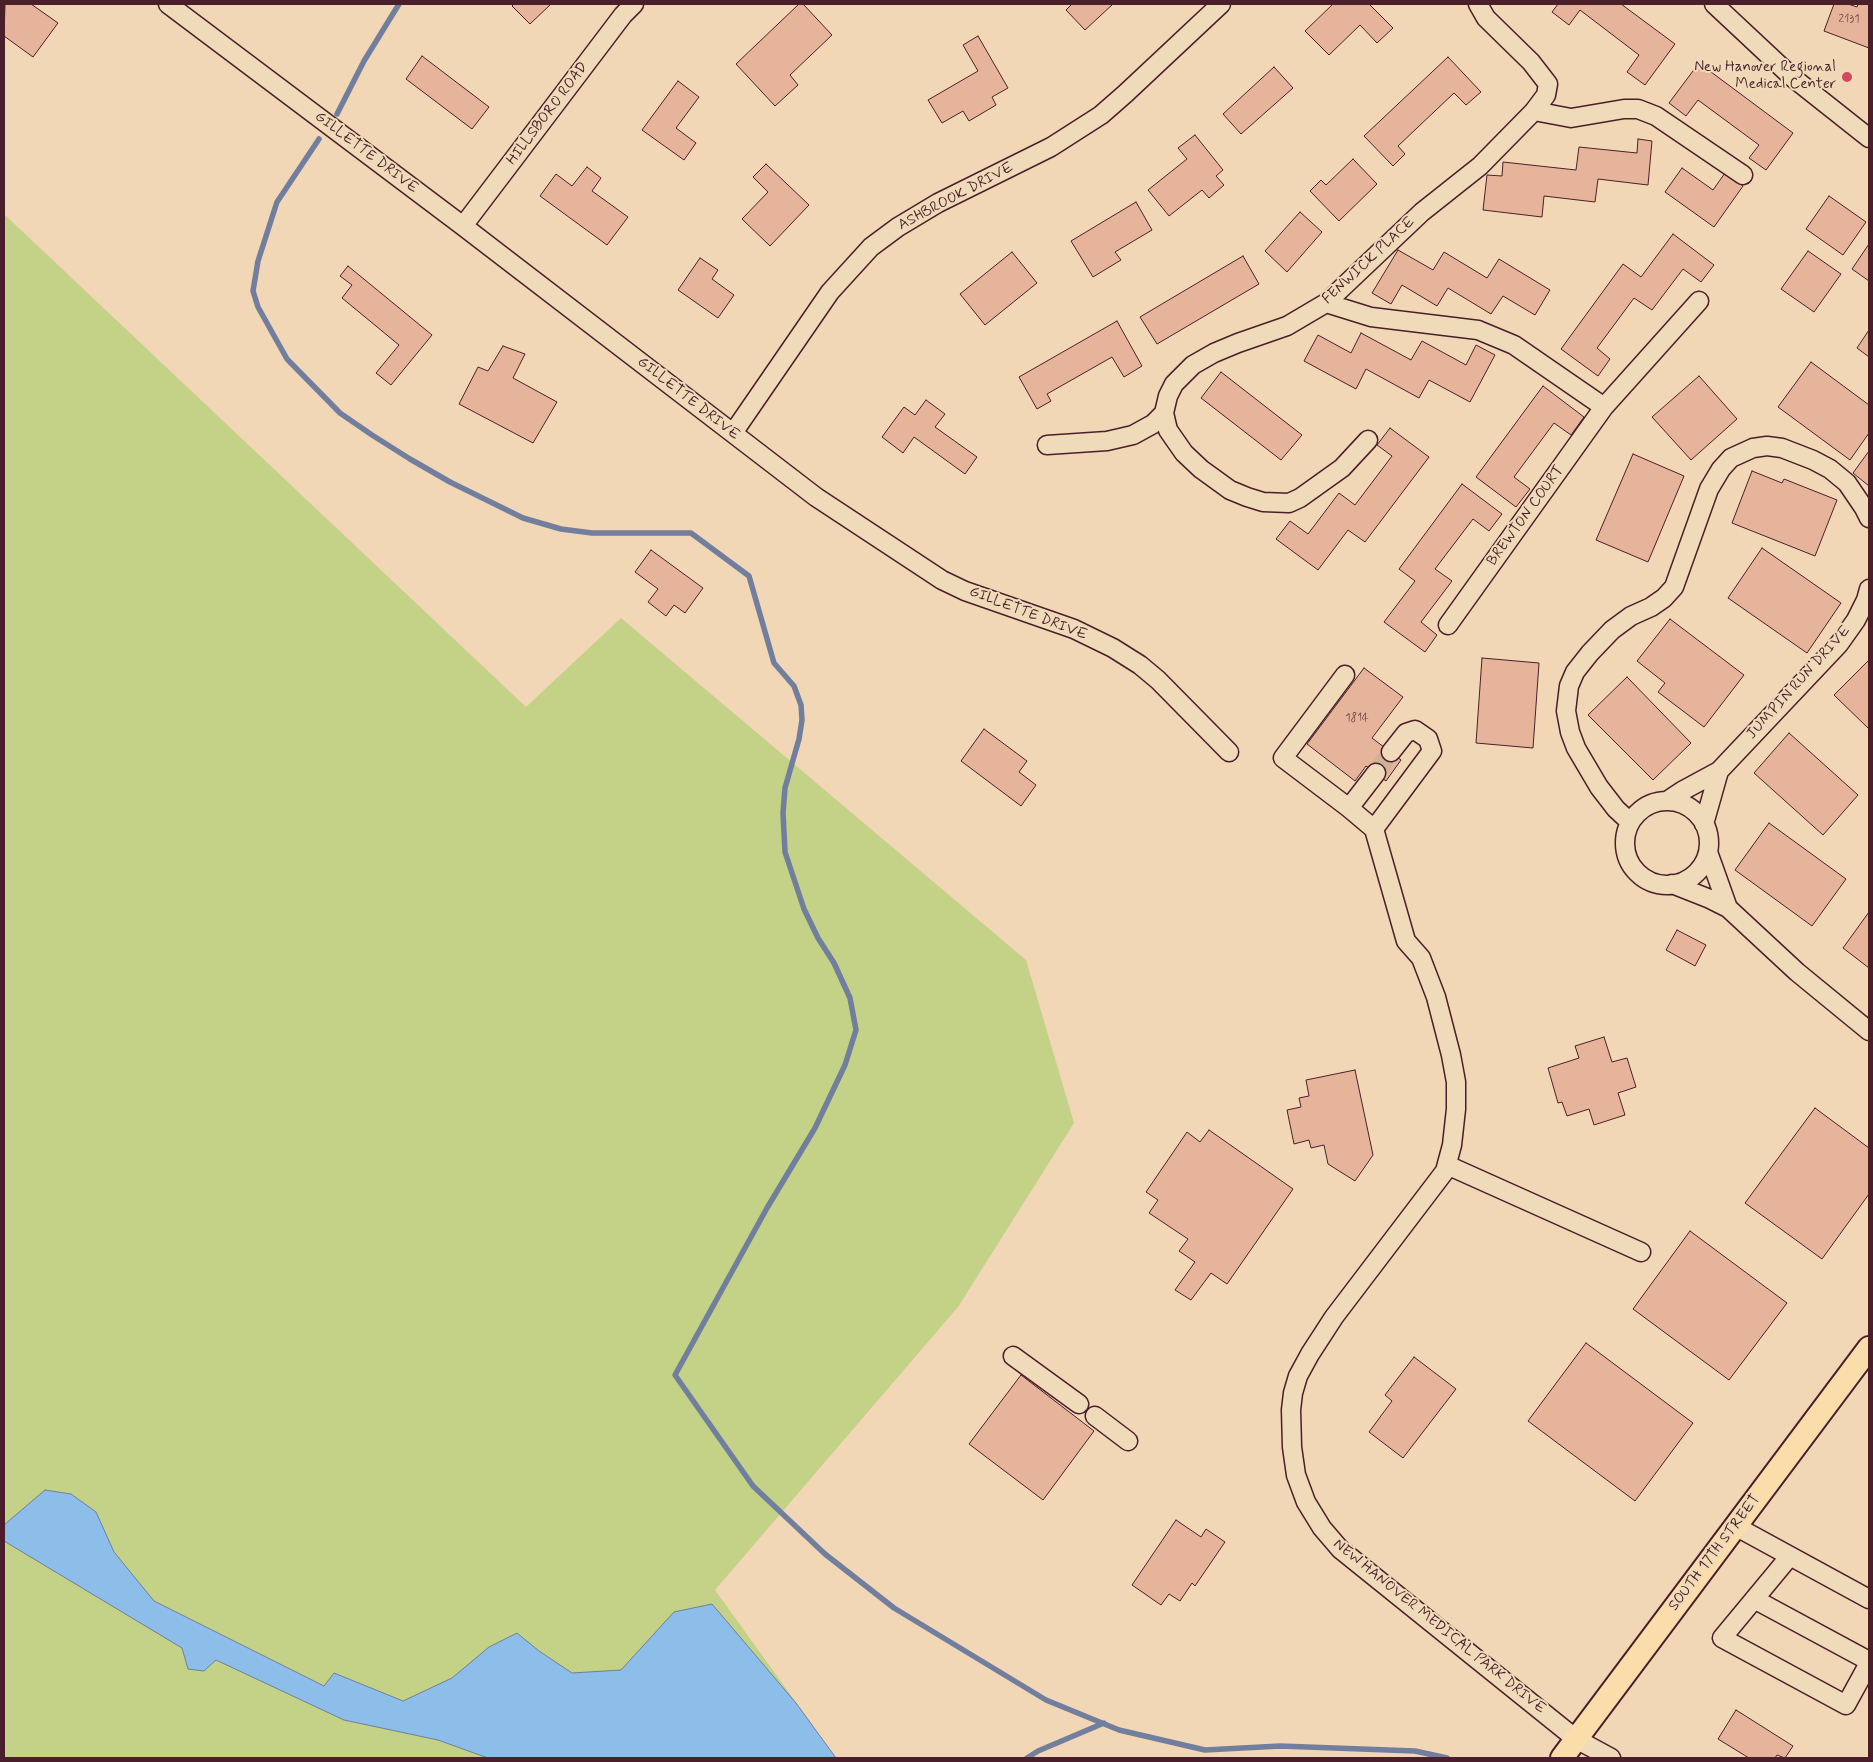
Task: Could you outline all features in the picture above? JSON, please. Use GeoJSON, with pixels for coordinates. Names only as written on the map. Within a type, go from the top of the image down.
{"type":"FeatureCollection","features":[{"type":"Feature","properties":{"kind":"main road","name":"SOUTH 17TH STREET"},"geometry":{"type":"LineString","coordinates":[[1562,1758],[1869,1348]]}},
{"type":"Feature","properties":{"kind":"street","name":"GILLETTE DRIVE"},"geometry":{"type":"LineString","coordinates":[[168,4],[463,226],[816,497],[942,580],[966,591],[1074,629],[1113,648],[1140,665],[1158,680],[1229,752]]}},
{"type":"Feature","properties":{"kind":"street","name":"HILLSBORO ROAD"},"geometry":{"type":"LineString","coordinates":[[463,226],[623,15],[634,4]]}},
{"type":"Feature","properties":{"kind":"street","name":"ASHBROOK DRIVE"},"geometry":{"type":"LineString","coordinates":[[733,433],[830,292],[871,247],[898,227],[938,203],[1051,147],[1101,115],[1221,4]]}},
{"type":"Feature","properties":{"kind":"street","name":"FENWICK PLACE"},"geometry":{"type":"LineString","coordinates":[[1164,413],[1168,396],[1174,384],[1193,365],[1238,342],[1287,326],[1326,303],[1422,212],[1480,166],[1534,111],[1546,95],[1548,84],[1531,62],[1486,18],[1478,4]]}},
{"type":"Feature","properties":{"kind":"street"},"geometry":{"type":"LineString","coordinates":[[1714,4],[1792,77],[1864,134]]}},
{"type":"Feature","properties":{"kind":"street"},"geometry":{"type":"LineString","coordinates":[[1534,111],[1571,118],[1624,109],[1638,109],[1656,116],[1743,175]]}},
{"type":"Feature","properties":{"kind":"street","name":"BREWTON COURT"},"geometry":{"type":"LineString","coordinates":[[1448,626],[1604,407],[1699,301]]}},
{"type":"Feature","properties":{"kind":"street"},"geometry":{"type":"LineString","coordinates":[[1326,303],[1371,317],[1478,330],[1514,345],[1604,407]]}},
{"type":"Feature","properties":{"kind":"street"},"geometry":{"type":"LineString","coordinates":[[1164,413],[1168,430],[1184,453],[1201,469],[1230,490],[1246,498],[1263,502],[1289,503],[1300,498],[1342,468],[1368,440]]}},
{"type":"Feature","properties":{"kind":"street"},"geometry":{"type":"LineString","coordinates":[[1047,445],[1107,441],[1133,435],[1153,424],[1164,413]]}},
{"type":"Feature","properties":{"kind":"street"},"geometry":{"type":"LineString","coordinates":[[1630,822],[1616,809],[1599,787],[1576,748],[1570,732],[1566,711],[1569,686],[1575,672],[1590,652],[1612,630],[1631,616],[1657,603],[1674,587],[1709,489],[1721,469],[1731,458],[1752,448],[1767,446],[1782,448],[1830,469],[1848,483],[1869,518]]}},
{"type":"Feature","properties":{"kind":"street","name":"JUMPIN RUN DRIVE"},"geometry":{"type":"LineString","coordinates":[[1869,589],[1856,620],[1839,644],[1719,771],[1682,790],[1667,801],[1656,802],[1646,806],[1630,822],[1626,832],[1625,843],[1626,854],[1631,864],[1646,879],[1656,883],[1672,884],[1728,908],[1797,972],[1869,1031]]}},
{"type":"Feature","properties":{"kind":"street"},"geometry":{"type":"LineString","coordinates":[[1345,675],[1283,758],[1349,808],[1374,830],[1432,752],[1428,739],[1415,730],[1406,733],[1391,752]]}},
{"type":"Feature","properties":{"kind":"street","name":"JUMPIN RUN DRIVE"},"geometry":{"type":"LineString","coordinates":[[1719,771],[1704,824],[1708,838],[1708,852],[1728,908]]}},
{"type":"Feature","properties":{"kind":"street"},"geometry":{"type":"LineString","coordinates":[[1349,808],[1376,773]]}},
{"type":"Feature","properties":{"kind":"street"},"geometry":{"type":"LineString","coordinates":[[1667,801],[1678,802],[1688,807],[1697,813],[1704,824]]}},
{"type":"Feature","properties":{"kind":"street","name":"NEW HANOVER MEDICAL PARK DRIVE"},"geometry":{"type":"LineString","coordinates":[[1374,830],[1406,941],[1421,958],[1436,997],[1451,1056],[1456,1082],[1456,1109],[1452,1145],[1447,1165],[1439,1181],[1334,1317],[1298,1376],[1291,1410],[1292,1447],[1296,1476],[1306,1502],[1322,1528],[1340,1549],[1576,1739],[1611,1758]]}},
{"type":"Feature","properties":{"kind":"street"},"geometry":{"type":"LineString","coordinates":[[1672,884],[1688,879],[1697,872],[1708,852]]}},
{"type":"Feature","properties":{"kind":"street"},"geometry":{"type":"LineString","coordinates":[[1447,1165],[1641,1252]]}},
{"type":"Feature","properties":{"kind":"street"},"geometry":{"type":"LineString","coordinates":[[1013,1356],[1079,1404]]}},
{"type":"Feature","properties":{"kind":"street"},"geometry":{"type":"LineString","coordinates":[[1095,1416],[1128,1441]]}},
{"type":"Feature","properties":{"kind":"street"},"geometry":{"type":"LineString","coordinates":[[1735,1526],[1869,1599]]}},
{"type":"Feature","properties":{"kind":"street"},"geometry":{"type":"LineString","coordinates":[[1754,1599],[1869,1662],[1846,1705],[1722,1638],[1754,1599],[1790,1556]]}},
{"type":"Feature","properties":{"kind":"green space"},"geometry":{"type":"Polygon","coordinates":[[[4,214],[526,707],[621,618],[1026,960],[1074,1123],[958,1307],[715,1590],[836,1758],[4,1758],[4,214]]]}},
{"type":"Feature","properties":{"kind":"water"},"geometry":{"type":"Polygon","coordinates":[[[45,1490],[71,1494],[96,1512],[114,1552],[154,1601],[324,1686],[334,1673],[403,1701],[452,1678],[489,1647],[517,1633],[539,1651],[572,1673],[621,1670],[674,1612],[712,1604],[796,1703],[836,1758],[488,1758],[438,1740],[344,1720],[216,1660],[204,1671],[188,1669],[182,1648],[4,1541],[4,1525],[45,1490]]]}},
{"type":"Feature","properties":{"kind":"building"},"geometry":{"type":"Polygon","coordinates":[[[5,4],[31,4],[58,23],[33,57],[4,36],[5,4]]]}},
{"type":"Feature","properties":{"kind":"building"},"geometry":{"type":"Polygon","coordinates":[[[514,4],[551,4],[530,24],[512,6],[514,4]]]}},
{"type":"Feature","properties":{"kind":"building"},"geometry":{"type":"Polygon","coordinates":[[[799,4],[803,4],[832,35],[790,75],[798,85],[775,106],[736,64],[799,4]]]}},
{"type":"Feature","properties":{"kind":"building"},"geometry":{"type":"Polygon","coordinates":[[[1072,4],[1113,4],[1085,30],[1066,10],[1072,4]]]}},
{"type":"Feature","properties":{"kind":"building"},"geometry":{"type":"Polygon","coordinates":[[[1333,4],[1369,4],[1393,28],[1377,43],[1360,25],[1329,55],[1305,31],[1333,4]]]}},
{"type":"Feature","properties":{"kind":"building"},"geometry":{"type":"Polygon","coordinates":[[[1558,4],[1621,4],[1675,44],[1645,85],[1627,72],[1639,55],[1580,10],[1569,25],[1552,12],[1558,4]]]}},
{"type":"Feature","properties":{"kind":"building"},"geometry":{"type":"Polygon","coordinates":[[[1834,4],[1848,4],[1857,7],[1858,4],[1869,4],[1869,48],[1824,31],[1834,4]]]}},
{"type":"Feature","properties":{"kind":"building"},"geometry":{"type":"Polygon","coordinates":[[[978,36],[1008,88],[992,97],[996,105],[969,121],[963,111],[942,123],[928,100],[978,71],[963,45],[978,36]]]}},
{"type":"Feature","properties":{"kind":"building"},"geometry":{"type":"Polygon","coordinates":[[[422,56],[489,107],[472,129],[406,79],[422,56]]]}},
{"type":"Feature","properties":{"kind":"building"},"geometry":{"type":"Polygon","coordinates":[[[1448,57],[1481,92],[1466,105],[1454,93],[1398,146],[1405,154],[1393,166],[1364,136],[1448,57]]]}},
{"type":"Feature","properties":{"kind":"building"},"geometry":{"type":"Polygon","coordinates":[[[1699,63],[1793,133],[1766,170],[1749,158],[1759,145],[1698,100],[1686,116],[1669,103],[1699,63]]]}},
{"type":"Feature","properties":{"kind":"building"},"geometry":{"type":"Polygon","coordinates":[[[1274,67],[1293,88],[1241,134],[1223,114],[1274,67]]]}},
{"type":"Feature","properties":{"kind":"building"},"geometry":{"type":"Polygon","coordinates":[[[678,81],[699,97],[676,128],[696,143],[684,160],[642,130],[678,81]]]}},
{"type":"Feature","properties":{"kind":"building"},"geometry":{"type":"Polygon","coordinates":[[[1195,135],[1223,170],[1216,176],[1224,185],[1209,198],[1202,190],[1169,216],[1148,190],[1187,159],[1178,148],[1195,135]]]}},
{"type":"Feature","properties":{"kind":"building"},"geometry":{"type":"Polygon","coordinates":[[[1638,139],[1652,141],[1648,185],[1598,179],[1595,202],[1544,196],[1542,217],[1483,210],[1487,175],[1502,176],[1503,162],[1576,170],[1579,147],[1637,153],[1638,139]]]}},
{"type":"Feature","properties":{"kind":"building"},"geometry":{"type":"Polygon","coordinates":[[[1353,159],[1377,184],[1339,221],[1310,191],[1321,180],[1326,185],[1353,159]]]}},
{"type":"Feature","properties":{"kind":"building"},"geometry":{"type":"Polygon","coordinates":[[[766,164],[809,205],[770,246],[742,219],[768,192],[753,177],[766,164]]]}},
{"type":"Feature","properties":{"kind":"building"},"geometry":{"type":"Polygon","coordinates":[[[587,167],[601,178],[592,191],[628,217],[607,245],[540,196],[556,174],[572,186],[587,167]]]}},
{"type":"Feature","properties":{"kind":"building"},"geometry":{"type":"Polygon","coordinates":[[[1682,168],[1713,190],[1725,173],[1743,186],[1714,227],[1665,192],[1682,168]]]}},
{"type":"Feature","properties":{"kind":"building"},"geometry":{"type":"Polygon","coordinates":[[[1829,196],[1866,222],[1843,255],[1806,229],[1829,196]]]}},
{"type":"Feature","properties":{"kind":"building"},"geometry":{"type":"Polygon","coordinates":[[[1136,202],[1152,230],[1115,252],[1121,260],[1093,277],[1071,241],[1136,202]]]}},
{"type":"Feature","properties":{"kind":"building"},"geometry":{"type":"Polygon","coordinates":[[[1300,212],[1322,232],[1287,272],[1265,251],[1300,212]]]}},
{"type":"Feature","properties":{"kind":"building"},"geometry":{"type":"Polygon","coordinates":[[[1673,234],[1714,265],[1701,282],[1683,269],[1652,310],[1634,298],[1597,348],[1610,359],[1598,376],[1561,349],[1623,264],[1641,277],[1673,234]]]}},
{"type":"Feature","properties":{"kind":"building"},"geometry":{"type":"Polygon","coordinates":[[[1869,244],[1869,281],[1852,269],[1869,244]]]}},
{"type":"Feature","properties":{"kind":"building"},"geometry":{"type":"Polygon","coordinates":[[[1398,250],[1433,270],[1444,252],[1487,278],[1499,259],[1550,290],[1535,315],[1503,296],[1491,314],[1448,288],[1437,306],[1402,285],[1391,304],[1372,293],[1398,250]]]}},
{"type":"Feature","properties":{"kind":"building"},"geometry":{"type":"Polygon","coordinates":[[[1808,251],[1841,274],[1814,312],[1781,289],[1808,251]]]}},
{"type":"Feature","properties":{"kind":"building"},"geometry":{"type":"Polygon","coordinates":[[[1012,252],[1037,283],[985,325],[960,294],[1012,252]]]}},
{"type":"Feature","properties":{"kind":"building"},"geometry":{"type":"Polygon","coordinates":[[[1243,256],[1259,284],[1157,344],[1140,317],[1243,256]]]}},
{"type":"Feature","properties":{"kind":"building"},"geometry":{"type":"Polygon","coordinates":[[[700,258],[718,270],[712,279],[734,295],[718,318],[678,290],[700,258]]]}},
{"type":"Feature","properties":{"kind":"building"},"geometry":{"type":"Polygon","coordinates":[[[348,266],[432,335],[391,385],[376,373],[399,345],[342,298],[352,285],[340,276],[348,266]]]}},
{"type":"Feature","properties":{"kind":"building"},"geometry":{"type":"Polygon","coordinates":[[[1117,321],[1142,366],[1124,377],[1112,357],[1047,394],[1051,401],[1037,409],[1019,377],[1117,321]]]}},
{"type":"Feature","properties":{"kind":"building"},"geometry":{"type":"Polygon","coordinates":[[[1869,330],[1869,357],[1857,348],[1869,330]]]}},
{"type":"Feature","properties":{"kind":"building"},"geometry":{"type":"Polygon","coordinates":[[[1361,333],[1411,360],[1422,341],[1466,365],[1476,345],[1495,355],[1470,402],[1429,380],[1419,398],[1366,369],[1356,389],[1304,361],[1318,335],[1351,353],[1361,333]]]}},
{"type":"Feature","properties":{"kind":"building"},"geometry":{"type":"Polygon","coordinates":[[[503,346],[525,354],[513,378],[557,402],[533,443],[459,404],[478,367],[488,371],[503,346]]]}},
{"type":"Feature","properties":{"kind":"building"},"geometry":{"type":"Polygon","coordinates":[[[1811,362],[1869,405],[1869,433],[1850,460],[1778,407],[1811,362]]]}},
{"type":"Feature","properties":{"kind":"building"},"geometry":{"type":"Polygon","coordinates":[[[1221,372],[1302,435],[1281,460],[1201,398],[1221,372]]]}},
{"type":"Feature","properties":{"kind":"building"},"geometry":{"type":"Polygon","coordinates":[[[1699,376],[1737,419],[1691,460],[1652,417],[1699,376]]]}},
{"type":"Feature","properties":{"kind":"building"},"geometry":{"type":"Polygon","coordinates":[[[1543,386],[1584,417],[1571,435],[1554,423],[1514,477],[1530,489],[1516,507],[1476,477],[1543,386]]]}},
{"type":"Feature","properties":{"kind":"building"},"geometry":{"type":"Polygon","coordinates":[[[926,400],[945,414],[935,427],[977,457],[965,474],[914,437],[903,453],[882,437],[904,407],[915,415],[926,400]]]}},
{"type":"Feature","properties":{"kind":"building"},"geometry":{"type":"Polygon","coordinates":[[[1390,428],[1429,457],[1365,542],[1348,530],[1318,570],[1276,539],[1290,521],[1308,534],[1339,493],[1355,505],[1392,456],[1377,445],[1390,428]]]}},
{"type":"Feature","properties":{"kind":"building"},"geometry":{"type":"Polygon","coordinates":[[[1869,451],[1869,486],[1853,473],[1869,451]]]}},
{"type":"Feature","properties":{"kind":"building"},"geometry":{"type":"Polygon","coordinates":[[[1633,454],[1684,476],[1648,562],[1596,540],[1633,454]]]}},
{"type":"Feature","properties":{"kind":"building"},"geometry":{"type":"Polygon","coordinates":[[[1752,471],[1782,483],[1784,479],[1837,500],[1815,556],[1732,523],[1752,471]]]}},
{"type":"Feature","properties":{"kind":"building"},"geometry":{"type":"Polygon","coordinates":[[[1462,484],[1502,514],[1489,531],[1473,519],[1435,569],[1452,581],[1421,622],[1437,635],[1425,652],[1384,622],[1415,581],[1399,569],[1462,484]]]}},
{"type":"Feature","properties":{"kind":"building"},"geometry":{"type":"Polygon","coordinates":[[[1762,548],[1841,603],[1807,653],[1728,598],[1762,548]]]}},
{"type":"Feature","properties":{"kind":"building"},"geometry":{"type":"Polygon","coordinates":[[[651,550],[703,588],[685,613],[674,605],[666,616],[648,602],[658,589],[635,572],[651,550]]]}},
{"type":"Feature","properties":{"kind":"building"},"geometry":{"type":"Polygon","coordinates":[[[1670,619],[1744,675],[1704,727],[1658,692],[1665,683],[1637,661],[1670,619]]]}},
{"type":"Feature","properties":{"kind":"building"},"geometry":{"type":"Polygon","coordinates":[[[1482,658],[1539,663],[1533,748],[1476,743],[1482,658]]]}},
{"type":"Feature","properties":{"kind":"building"},"geometry":{"type":"Polygon","coordinates":[[[1869,660],[1869,729],[1834,695],[1869,660]]]}},
{"type":"Feature","properties":{"kind":"building"},"geometry":{"type":"Polygon","coordinates":[[[1364,668],[1403,697],[1372,738],[1401,760],[1386,781],[1366,766],[1355,781],[1307,744],[1364,668]]]}},
{"type":"Feature","properties":{"kind":"building"},"geometry":{"type":"Polygon","coordinates":[[[1627,677],[1691,743],[1653,780],[1588,715],[1627,677]]]}},
{"type":"Feature","properties":{"kind":"building"},"geometry":{"type":"Polygon","coordinates":[[[984,729],[1027,761],[1019,772],[1036,785],[1021,806],[961,761],[984,729]]]}},
{"type":"Feature","properties":{"kind":"building"},"geometry":{"type":"Polygon","coordinates":[[[1789,733],[1858,795],[1823,835],[1754,773],[1789,733]]]}},
{"type":"Feature","properties":{"kind":"building"},"geometry":{"type":"Polygon","coordinates":[[[1769,823],[1846,879],[1812,926],[1735,870],[1769,823]]]}},
{"type":"Feature","properties":{"kind":"building"},"geometry":{"type":"Polygon","coordinates":[[[1869,912],[1869,968],[1843,948],[1869,912]]]}},
{"type":"Feature","properties":{"kind":"building"},"geometry":{"type":"Polygon","coordinates":[[[1677,930],[1706,945],[1695,966],[1666,950],[1677,930]]]}},
{"type":"Feature","properties":{"kind":"building"},"geometry":{"type":"Polygon","coordinates":[[[1604,1037],[1612,1062],[1627,1058],[1636,1087],[1618,1093],[1625,1115],[1594,1125],[1589,1109],[1567,1116],[1562,1102],[1558,1103],[1548,1068],[1579,1058],[1575,1046],[1604,1037]]]}},
{"type":"Feature","properties":{"kind":"building"},"geometry":{"type":"Polygon","coordinates":[[[1355,1070],[1373,1155],[1355,1181],[1328,1164],[1324,1145],[1311,1148],[1309,1140],[1294,1144],[1287,1110],[1301,1107],[1299,1098],[1309,1096],[1306,1080],[1355,1070]]]}},
{"type":"Feature","properties":{"kind":"building"},"geometry":{"type":"Polygon","coordinates":[[[1815,1108],[1869,1148],[1869,1194],[1822,1259],[1745,1203],[1815,1108]]]}},
{"type":"Feature","properties":{"kind":"building"},"geometry":{"type":"Polygon","coordinates":[[[1209,1130],[1293,1189],[1227,1284],[1211,1273],[1191,1300],[1175,1290],[1195,1262],[1179,1251],[1188,1239],[1149,1213],[1158,1200],[1146,1192],[1187,1132],[1200,1142],[1209,1130]]]}},
{"type":"Feature","properties":{"kind":"building"},"geometry":{"type":"Polygon","coordinates":[[[1690,1231],[1787,1303],[1729,1380],[1633,1309],[1690,1231]]]}},
{"type":"Feature","properties":{"kind":"building"},"geometry":{"type":"Polygon","coordinates":[[[1586,1343],[1693,1423],[1635,1501],[1528,1421],[1586,1343]]]}},
{"type":"Feature","properties":{"kind":"building"},"geometry":{"type":"Polygon","coordinates":[[[1414,1357],[1456,1389],[1403,1458],[1369,1432],[1392,1401],[1385,1395],[1414,1357]]]}},
{"type":"Feature","properties":{"kind":"building"},"geometry":{"type":"Polygon","coordinates":[[[1021,1375],[1094,1431],[1043,1500],[969,1444],[1021,1375]]]}},
{"type":"Feature","properties":{"kind":"building"},"geometry":{"type":"Polygon","coordinates":[[[1176,1520],[1201,1537],[1206,1529],[1225,1542],[1195,1586],[1192,1583],[1180,1601],[1169,1594],[1161,1605],[1132,1585],[1176,1520]]]}},
{"type":"Feature","properties":{"kind":"building"},"geometry":{"type":"Polygon","coordinates":[[[1736,1710],[1793,1746],[1785,1758],[1777,1755],[1775,1758],[1749,1758],[1718,1739],[1736,1710]]]}},
{"type":"Feature","properties":{"kind":"waterway"},"geometry":{"type":"LineString","coordinates":[[337,114],[364,61],[399,4]]}},
{"type":"Feature","properties":{"kind":"waterway"},"geometry":{"type":"LineString","coordinates":[[319,139],[277,202],[258,261],[253,291],[258,307],[287,359],[340,413],[372,435],[450,482],[523,518],[561,529],[592,533],[691,533],[749,576],[774,663],[794,686],[801,705],[802,720],[799,739],[785,788],[783,813],[785,852],[804,909],[818,938],[834,963],[850,998],[856,1030],[845,1065],[815,1128],[767,1208],[675,1375],[753,1486],[825,1554],[894,1608],[1046,1700],[1119,1730],[1205,1750],[1280,1746],[1415,1751],[1447,1758]]}},
{"type":"Feature","properties":{"kind":"waterway"},"geometry":{"type":"LineString","coordinates":[[1027,1758],[1038,1751],[1104,1723]]}},
{"type":"Feature","properties":{"kind":"tunnel"},"geometry":{"type":"LineString","coordinates":[[1376,773],[1391,752]]}},
{"type":"Feature","properties":{"kind":"place","name":"New Hanover Regional Medical Center"},"geometry":{"type":"Point","coordinates":[1847,77]}}]}
